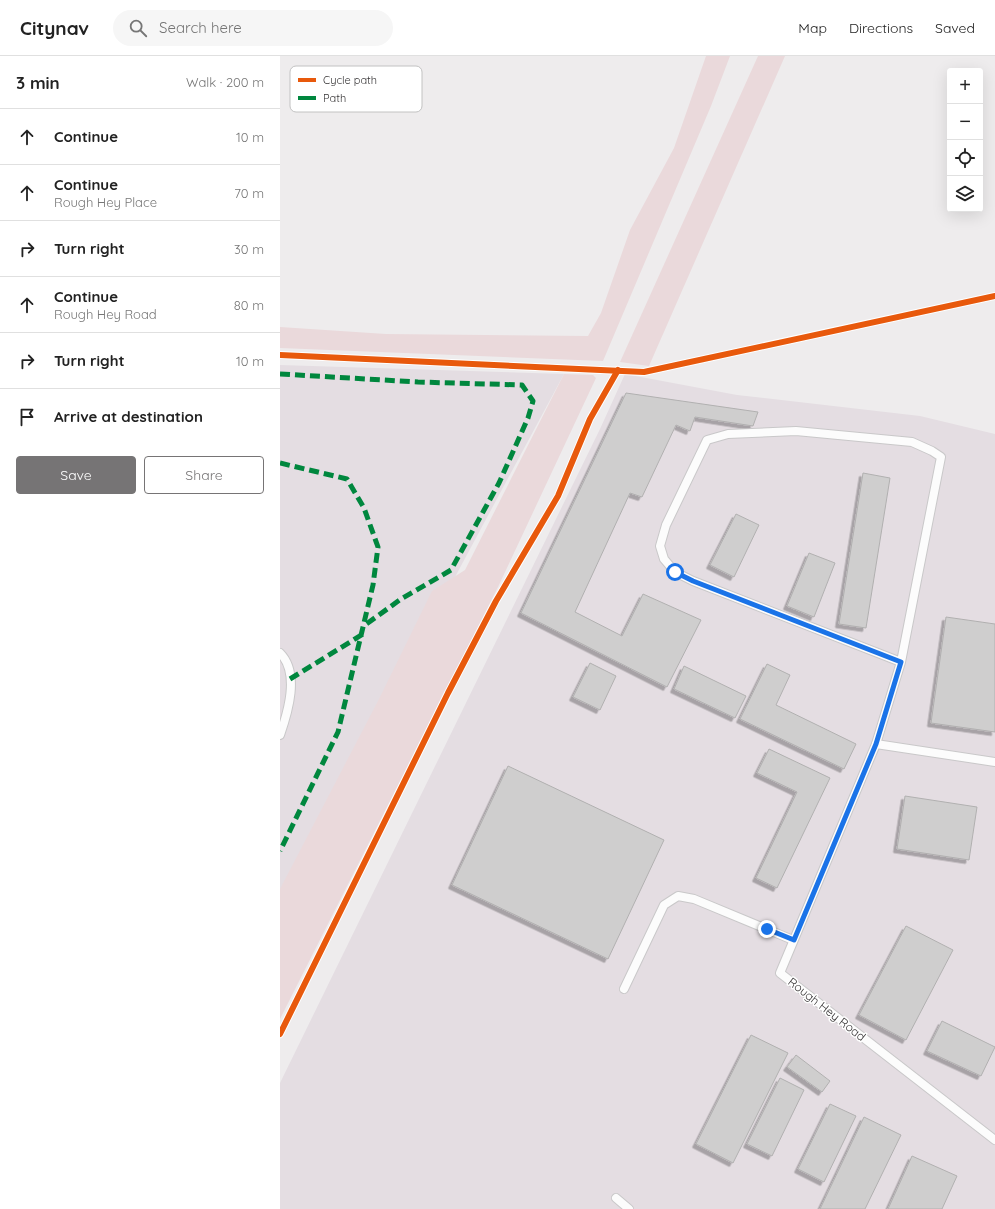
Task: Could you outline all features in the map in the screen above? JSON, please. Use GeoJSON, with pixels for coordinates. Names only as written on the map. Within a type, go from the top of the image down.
{"type":"FeatureCollection","features":[{"type":"Feature","properties":{"kind":"lane","name":"Rough Hey Road"},"geometry":{"type":"LineString","coordinates":[[901,662],[706,586],[675,572],[664,559],[660,546],[666,525],[707,440],[728,434],[796,432],[912,442],[941,457],[901,662],[876,744],[780,973],[995,1140]]}},
{"type":"Feature","properties":{"kind":"lane"},"geometry":{"type":"LineString","coordinates":[[280,653],[286,659],[292,685],[288,713],[280,735]]}},
{"type":"Feature","properties":{"kind":"lane"},"geometry":{"type":"LineString","coordinates":[[876,744],[995,762]]}},
{"type":"Feature","properties":{"kind":"lane"},"geometry":{"type":"LineString","coordinates":[[624,989],[664,905],[678,896],[694,898],[794,940]]}},
{"type":"Feature","properties":{"kind":"lane"},"geometry":{"type":"LineString","coordinates":[[616,1198],[629,1209]]}},
{"type":"Feature","properties":{"kind":"shaded area"},"geometry":{"type":"Polygon","coordinates":[[[706,56],[730,56],[711,106],[603,361],[280,348],[280,327],[386,334],[588,336],[601,313],[630,230],[674,148],[706,56]]]}},
{"type":"Feature","properties":{"kind":"shaded area"},"geometry":{"type":"Polygon","coordinates":[[[758,56],[785,56],[649,366],[620,362],[758,56]]]}},
{"type":"Feature","properties":{"kind":"shaded area"},"geometry":{"type":"Polygon","coordinates":[[[280,365],[564,374],[280,903],[280,365]]]}},
{"type":"Feature","properties":{"kind":"shaded area"},"geometry":{"type":"Polygon","coordinates":[[[564,374],[593,375],[596,378],[498,587],[280,1019],[280,889],[379,699],[432,591],[465,570],[564,374]]]}},
{"type":"Feature","properties":{"kind":"shaded area"},"geometry":{"type":"Polygon","coordinates":[[[625,374],[737,395],[920,416],[995,434],[995,1209],[280,1209],[280,1083],[600,429],[625,374]]]}},
{"type":"Feature","properties":{"kind":"building"},"geometry":{"type":"Polygon","coordinates":[[[626,393],[758,412],[753,426],[695,417],[690,431],[676,425],[642,497],[630,493],[575,612],[622,636],[643,594],[701,620],[667,687],[521,613],[626,393]]]}},
{"type":"Feature","properties":{"kind":"building"},"geometry":{"type":"Polygon","coordinates":[[[863,473],[890,478],[866,628],[839,624],[863,473]]]}},
{"type":"Feature","properties":{"kind":"building"},"geometry":{"type":"Polygon","coordinates":[[[736,514],[759,525],[734,577],[710,565],[736,514]]]}},
{"type":"Feature","properties":{"kind":"building"},"geometry":{"type":"Polygon","coordinates":[[[809,553],[835,563],[814,617],[787,606],[809,553]]]}},
{"type":"Feature","properties":{"kind":"building"},"geometry":{"type":"Polygon","coordinates":[[[946,617],[995,624],[995,732],[931,723],[946,617]]]}},
{"type":"Feature","properties":{"kind":"building"},"geometry":{"type":"Polygon","coordinates":[[[590,663],[616,676],[600,710],[573,697],[590,663]]]}},
{"type":"Feature","properties":{"kind":"building"},"geometry":{"type":"Polygon","coordinates":[[[767,664],[790,675],[776,705],[856,744],[844,769],[740,719],[767,664]]]}},
{"type":"Feature","properties":{"kind":"building"},"geometry":{"type":"Polygon","coordinates":[[[684,666],[746,696],[735,718],[674,689],[684,666]]]}},
{"type":"Feature","properties":{"kind":"building"},"geometry":{"type":"Polygon","coordinates":[[[769,749],[830,778],[777,888],[756,878],[797,792],[757,773],[769,749]]]}},
{"type":"Feature","properties":{"kind":"building"},"geometry":{"type":"Polygon","coordinates":[[[508,766],[664,840],[608,959],[452,885],[508,766]]]}},
{"type":"Feature","properties":{"kind":"building"},"geometry":{"type":"Polygon","coordinates":[[[905,796],[977,807],[969,860],[897,849],[905,796]]]}},
{"type":"Feature","properties":{"kind":"building"},"geometry":{"type":"Polygon","coordinates":[[[906,926],[953,950],[906,1040],[859,1015],[906,926]]]}},
{"type":"Feature","properties":{"kind":"building"},"geometry":{"type":"Polygon","coordinates":[[[942,1021],[995,1047],[981,1076],[927,1051],[942,1021]]]}},
{"type":"Feature","properties":{"kind":"building"},"geometry":{"type":"Polygon","coordinates":[[[751,1035],[788,1053],[733,1163],[696,1144],[751,1035]]]}},
{"type":"Feature","properties":{"kind":"building"},"geometry":{"type":"Polygon","coordinates":[[[796,1055],[830,1081],[822,1092],[787,1067],[796,1055]]]}},
{"type":"Feature","properties":{"kind":"building"},"geometry":{"type":"Polygon","coordinates":[[[780,1078],[804,1090],[772,1156],[747,1144],[780,1078]]]}},
{"type":"Feature","properties":{"kind":"building"},"geometry":{"type":"Polygon","coordinates":[[[830,1104],[856,1116],[824,1182],[798,1169],[830,1104]]]}},
{"type":"Feature","properties":{"kind":"building"},"geometry":{"type":"Polygon","coordinates":[[[864,1117],[901,1135],[865,1209],[820,1209],[864,1117]]]}},
{"type":"Feature","properties":{"kind":"building"},"geometry":{"type":"Polygon","coordinates":[[[912,1156],[957,1176],[942,1209],[888,1209],[912,1156]]]}},
{"type":"Feature","properties":{"kind":"marked path"},"geometry":{"type":"LineString","coordinates":[[280,374],[418,382],[522,385],[533,401],[528,418],[499,483],[451,570],[401,599],[365,625]]}},
{"type":"Feature","properties":{"kind":"marked path"},"geometry":{"type":"LineString","coordinates":[[280,463],[347,479],[364,508],[378,547],[373,585],[338,732],[280,851]]}},
{"type":"Feature","properties":{"kind":"marked path"},"geometry":{"type":"LineString","coordinates":[[290,679],[363,634]]}},
{"type":"Feature","properties":{"kind":"cycle path"},"geometry":{"type":"LineString","coordinates":[[280,355],[644,372],[995,296]]}},
{"type":"Feature","properties":{"kind":"cycle path"},"geometry":{"type":"LineString","coordinates":[[280,1034],[448,693],[496,601],[558,496],[590,419],[618,370]]}},
{"type":"Feature","properties":{"kind":"route"},"geometry":{"type":"LineString","coordinates":[[675,572],[693,581],[901,662],[876,744],[794,940],[767,929]]}}]}
